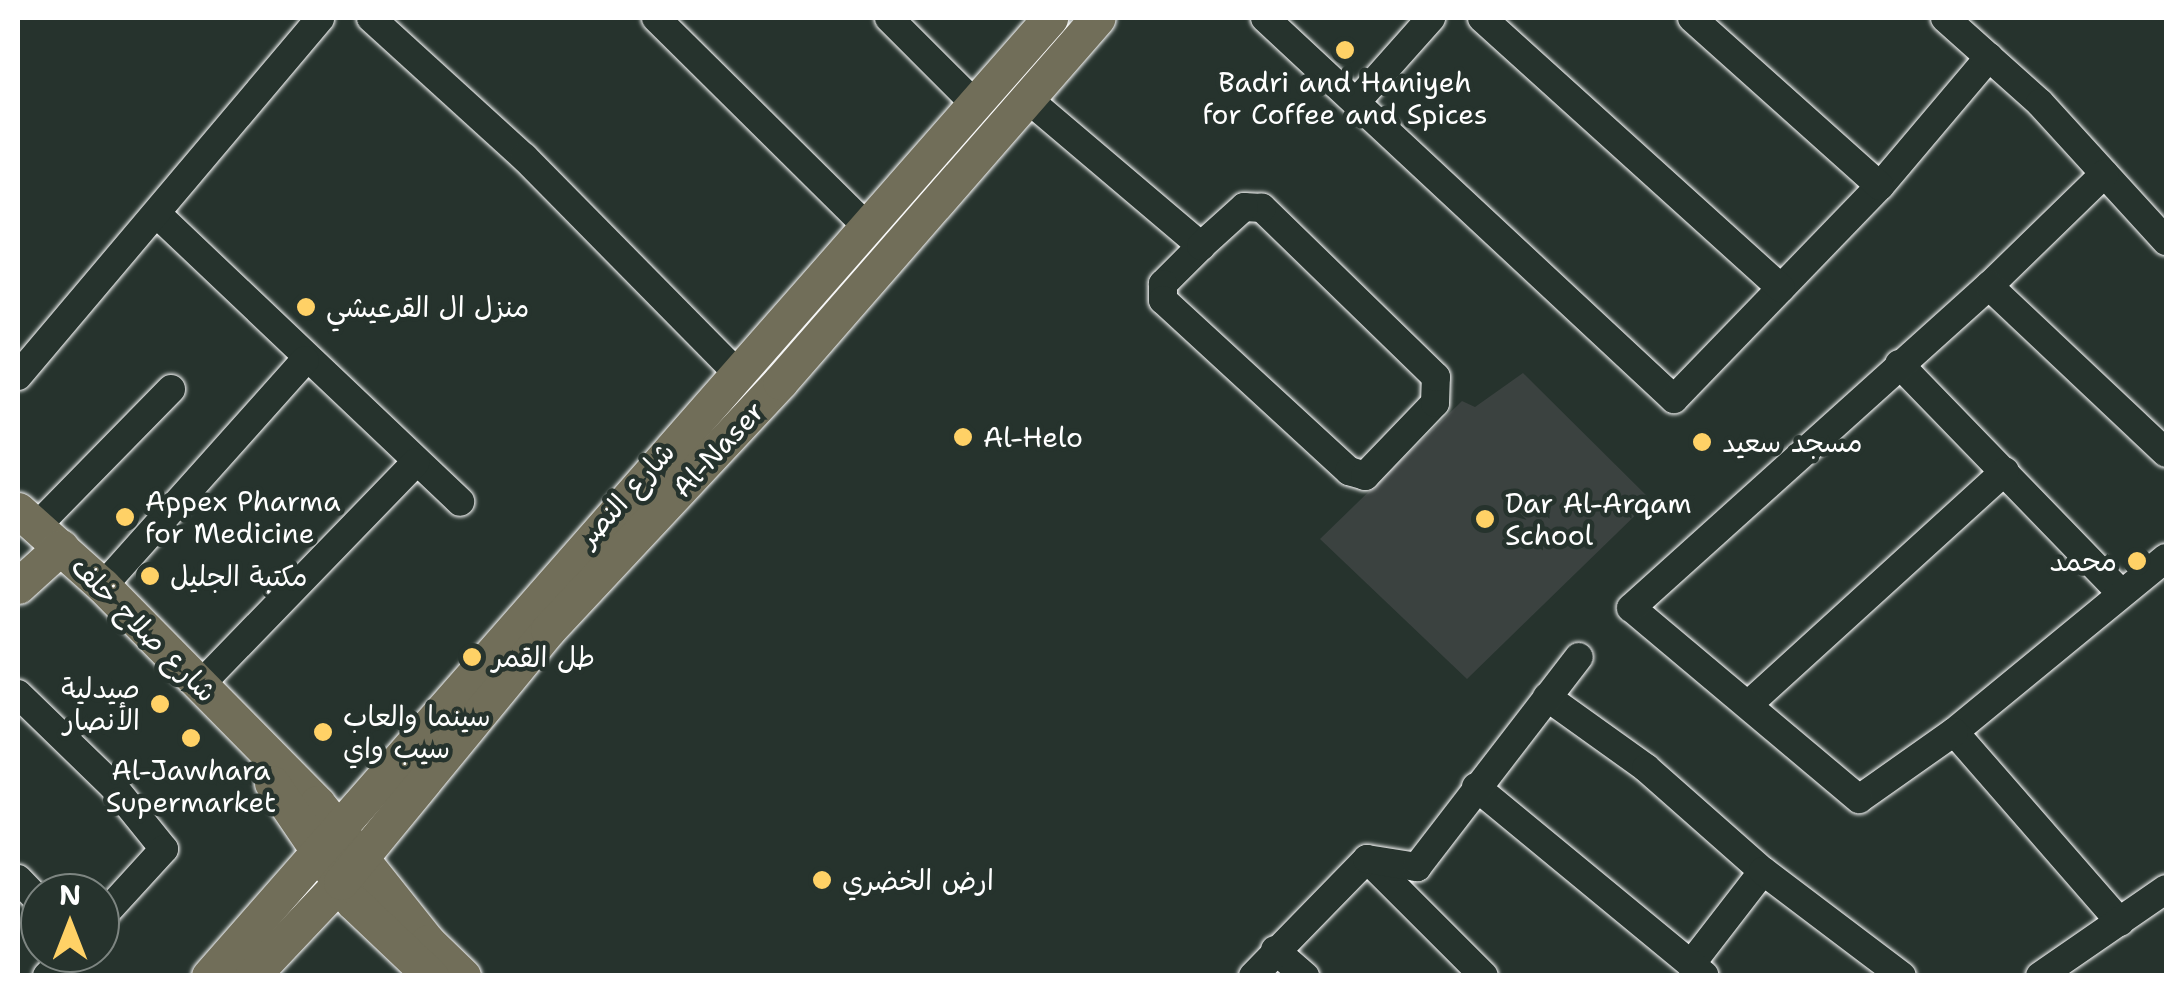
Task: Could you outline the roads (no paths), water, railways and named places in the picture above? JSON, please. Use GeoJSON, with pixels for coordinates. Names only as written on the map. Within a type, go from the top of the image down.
{"type":"FeatureCollection","features":[{"type":"Feature","properties":{"kind":"main road","name":"شارع النصر"},"geometry":{"type":"LineString","coordinates":[[252,976],[342,855],[735,371],[1050,18]]}},
{"type":"Feature","properties":{"kind":"main road","name":"Al-Naser"},"geometry":{"type":"LineString","coordinates":[[342,855],[780,382],[1098,18]]}},
{"type":"Feature","properties":{"kind":"main road","name":"شارع صلاح خلف"},"geometry":{"type":"LineString","coordinates":[[38,528],[103,586],[201,684],[264,754],[431,976]]}},
{"type":"Feature","properties":{"kind":"main road"},"geometry":{"type":"LineString","coordinates":[[18,586],[38,528]]}},
{"type":"Feature","properties":{"kind":"main road","name":"شارع النصر"},"geometry":{"type":"LineString","coordinates":[[209,976],[342,855]]}},
{"type":"Feature","properties":{"kind":"main road","name":"شارع صلاح خلف"},"geometry":{"type":"LineString","coordinates":[[342,855],[463,976]]}},
{"type":"Feature","properties":{"kind":"street"},"geometry":{"type":"LineString","coordinates":[[18,376],[320,18]]}},
{"type":"Feature","properties":{"kind":"street"},"geometry":{"type":"LineString","coordinates":[[371,18],[524,156],[735,371]]}},
{"type":"Feature","properties":{"kind":"street"},"geometry":{"type":"LineString","coordinates":[[656,18],[866,226]]}},
{"type":"Feature","properties":{"kind":"street"},"geometry":{"type":"LineString","coordinates":[[889,18],[974,104]]}},
{"type":"Feature","properties":{"kind":"street"},"geometry":{"type":"LineString","coordinates":[[1265,18],[1358,100],[1674,398],[1880,186],[1989,57]]}},
{"type":"Feature","properties":{"kind":"street"},"geometry":{"type":"LineString","coordinates":[[1358,100],[1431,18]]}},
{"type":"Feature","properties":{"kind":"street"},"geometry":{"type":"LineString","coordinates":[[1482,18],[1781,288]]}},
{"type":"Feature","properties":{"kind":"street"},"geometry":{"type":"LineString","coordinates":[[1692,18],[1880,186]]}},
{"type":"Feature","properties":{"kind":"street"},"geometry":{"type":"LineString","coordinates":[[1946,18],[1989,57],[2166,241]]}},
{"type":"Feature","properties":{"kind":"street"},"geometry":{"type":"LineString","coordinates":[[1030,100],[1201,246]]}},
{"type":"Feature","properties":{"kind":"street"},"geometry":{"type":"LineString","coordinates":[[2104,174],[1989,286],[1630,608],[1859,800],[1954,732],[2166,558]]}},
{"type":"Feature","properties":{"kind":"street"},"geometry":{"type":"LineString","coordinates":[[1244,207],[1262,208],[1436,376],[1435,404],[1365,476],[1349,471],[1162,300],[1162,284],[1201,246],[1244,207]]}},
{"type":"Feature","properties":{"kind":"street"},"geometry":{"type":"LineString","coordinates":[[158,214],[304,360],[460,502]]}},
{"type":"Feature","properties":{"kind":"street"},"geometry":{"type":"LineString","coordinates":[[1989,286],[2166,452]]}},
{"type":"Feature","properties":{"kind":"street"},"geometry":{"type":"LineString","coordinates":[[103,586],[304,360]]}},
{"type":"Feature","properties":{"kind":"street"},"geometry":{"type":"LineString","coordinates":[[1899,364],[2120,592]]}},
{"type":"Feature","properties":{"kind":"street"},"geometry":{"type":"LineString","coordinates":[[38,528],[170,389]]}},
{"type":"Feature","properties":{"kind":"street"},"geometry":{"type":"LineString","coordinates":[[201,684],[415,463]]}},
{"type":"Feature","properties":{"kind":"street"},"geometry":{"type":"LineString","coordinates":[[1749,704],[2005,471]]}},
{"type":"Feature","properties":{"kind":"street"},"geometry":{"type":"LineString","coordinates":[[1367,860],[1417,867],[1578,658]]}},
{"type":"Feature","properties":{"kind":"street"},"geometry":{"type":"LineString","coordinates":[[18,694],[113,786],[164,848],[120,898]]}},
{"type":"Feature","properties":{"kind":"street"},"geometry":{"type":"LineString","coordinates":[[1547,697],[1646,768],[1763,871],[1902,976]]}},
{"type":"Feature","properties":{"kind":"street"},"geometry":{"type":"LineString","coordinates":[[1954,732],[2120,922]]}},
{"type":"Feature","properties":{"kind":"street"},"geometry":{"type":"LineString","coordinates":[[1476,787],[1698,970],[1763,871]]}},
{"type":"Feature","properties":{"kind":"street"},"geometry":{"type":"LineString","coordinates":[[1253,976],[1367,860]]}},
{"type":"Feature","properties":{"kind":"street"},"geometry":{"type":"LineString","coordinates":[[1367,860],[1484,976]]}},
{"type":"Feature","properties":{"kind":"street"},"geometry":{"type":"LineString","coordinates":[[2040,976],[2166,889]]}},
{"type":"Feature","properties":{"kind":"street"},"geometry":{"type":"LineString","coordinates":[[1275,950],[1306,976]]}},
{"type":"Feature","properties":{"kind":"place","name":"Badri and Haniyeh for Coffee and Spices"},"geometry":{"type":"Point","coordinates":[1345,50]}},
{"type":"Feature","properties":{"kind":"place","name":"منزل ال القرعيشي"},"geometry":{"type":"Point","coordinates":[306,307]}},
{"type":"Feature","properties":{"kind":"place","name":"Al-Helo"},"geometry":{"type":"Point","coordinates":[963,437]}},
{"type":"Feature","properties":{"kind":"place","name":"مسجد سعيد"},"geometry":{"type":"Point","coordinates":[1702,442]}},
{"type":"Feature","properties":{"kind":"place","name":"Appex Pharma for Medicine"},"geometry":{"type":"Point","coordinates":[125,517]}},
{"type":"Feature","properties":{"kind":"place","name":"Dar Al-Arqam School"},"geometry":{"type":"Point","coordinates":[1485,519]}},
{"type":"Feature","properties":{"kind":"place","name":"محمد"},"geometry":{"type":"Point","coordinates":[2137,561]}},
{"type":"Feature","properties":{"kind":"place","name":"مكتبة الجليل"},"geometry":{"type":"Point","coordinates":[150,576]}},
{"type":"Feature","properties":{"kind":"place","name":"طل القمر"},"geometry":{"type":"Point","coordinates":[472,657]}},
{"type":"Feature","properties":{"kind":"place","name":"صيدلية الأنصار"},"geometry":{"type":"Point","coordinates":[160,704]}},
{"type":"Feature","properties":{"kind":"place","name":"سينما والعاب سيب واي"},"geometry":{"type":"Point","coordinates":[323,732]}},
{"type":"Feature","properties":{"kind":"place","name":"Al-Jawhara Supermarket"},"geometry":{"type":"Point","coordinates":[191,738]}},
{"type":"Feature","properties":{"kind":"place","name":"ارض الخضري"},"geometry":{"type":"Point","coordinates":[822,880]}}]}
